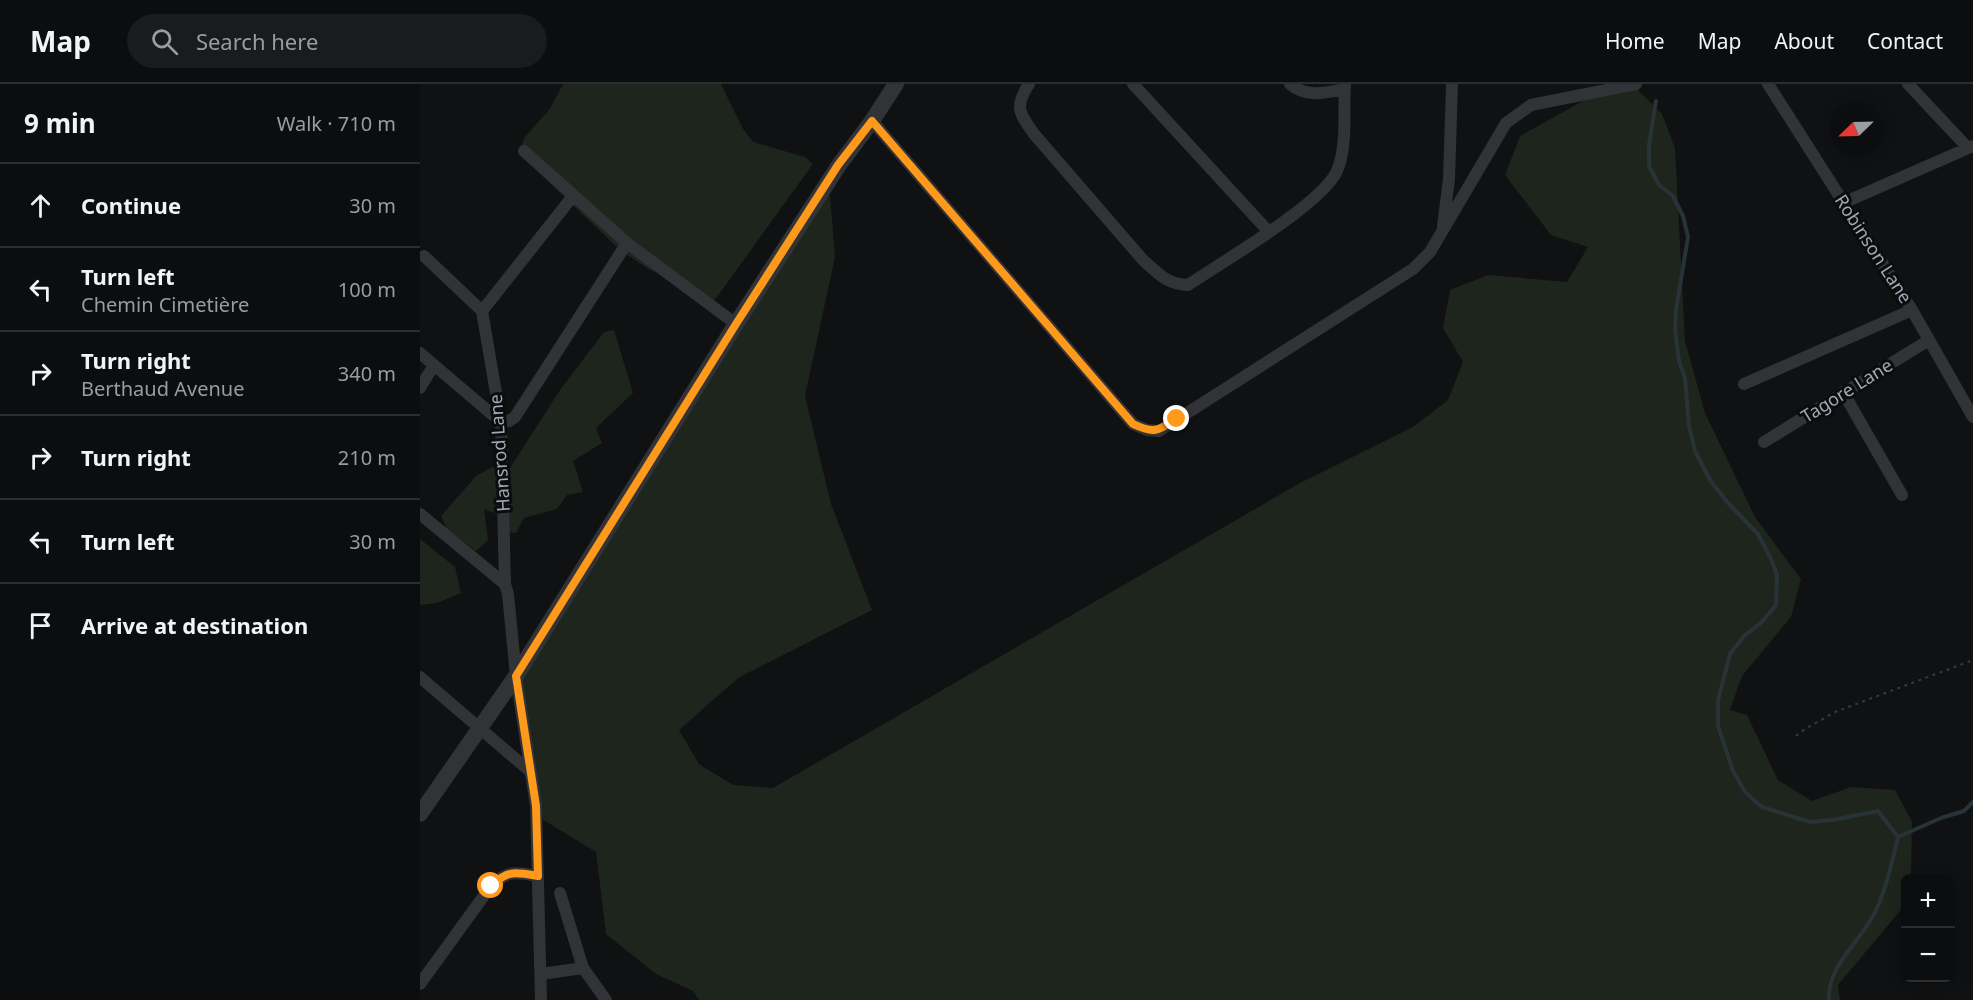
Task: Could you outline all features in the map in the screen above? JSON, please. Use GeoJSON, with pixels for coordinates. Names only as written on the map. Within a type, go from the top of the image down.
{"type":"FeatureCollection","features":[{"type":"Feature","properties":{"kind":"street"},"geometry":{"type":"LineString","coordinates":[[420,814],[516,676],[838,165],[872,121],[896,84]]}},
{"type":"Feature","properties":{"kind":"street"},"geometry":{"type":"LineString","coordinates":[[1029,84],[1021,97],[1020,107],[1024,119],[1034,134],[1161,277],[1173,284],[1188,285],[1269,232],[1326,188],[1336,172],[1342,152],[1344,87],[1323,94],[1307,94],[1290,84]]}},
{"type":"Feature","properties":{"kind":"street"},"geometry":{"type":"LineString","coordinates":[[1133,84],[1269,232]]}},
{"type":"Feature","properties":{"kind":"street"},"geometry":{"type":"LineString","coordinates":[[1442,231],[1449,179],[1452,84]]}},
{"type":"Feature","properties":{"kind":"street"},"geometry":{"type":"LineString","coordinates":[[872,121],[1133,424],[1147,430],[1159,431],[1413,269],[1430,252],[1506,123],[1531,105],[1636,84]]}},
{"type":"Feature","properties":{"kind":"street","name":"Robinson Lane"},"geometry":{"type":"LineString","coordinates":[[1768,84],[1912,310],[1973,417]]}},
{"type":"Feature","properties":{"kind":"street"},"geometry":{"type":"LineString","coordinates":[[1843,203],[1971,147],[1908,84]]}},
{"type":"Feature","properties":{"kind":"street"},"geometry":{"type":"LineString","coordinates":[[524,152],[627,243],[736,324]]}},
{"type":"Feature","properties":{"kind":"street"},"geometry":{"type":"LineString","coordinates":[[424,256],[482,311],[573,195]]}},
{"type":"Feature","properties":{"kind":"street"},"geometry":{"type":"LineString","coordinates":[[420,353],[501,422],[509,422],[515,417],[627,243]]}},
{"type":"Feature","properties":{"kind":"street"},"geometry":{"type":"LineString","coordinates":[[1744,384],[1912,310]]}},
{"type":"Feature","properties":{"kind":"street","name":"Hansrod Lane"},"geometry":{"type":"LineString","coordinates":[[482,311],[501,422],[505,584],[516,676],[536,806],[541,1000]]}},
{"type":"Feature","properties":{"kind":"street","name":"Tagore Lane"},"geometry":{"type":"LineString","coordinates":[[1764,442],[1929,340]]}},
{"type":"Feature","properties":{"kind":"street"},"geometry":{"type":"LineString","coordinates":[[420,388],[434,365]]}},
{"type":"Feature","properties":{"kind":"street"},"geometry":{"type":"LineString","coordinates":[[1843,392],[1902,495]]}},
{"type":"Feature","properties":{"kind":"street"},"geometry":{"type":"LineString","coordinates":[[420,514],[505,584]]}},
{"type":"Feature","properties":{"kind":"street"},"geometry":{"type":"LineString","coordinates":[[420,677],[531,772]]}},
{"type":"Feature","properties":{"kind":"street"},"geometry":{"type":"LineString","coordinates":[[420,984],[491,886],[503,875],[520,873],[538,876]]}},
{"type":"Feature","properties":{"kind":"street"},"geometry":{"type":"LineString","coordinates":[[560,893],[583,968],[606,1000]]}},
{"type":"Feature","properties":{"kind":"street"},"geometry":{"type":"LineString","coordinates":[[541,974],[583,968]]}},
{"type":"Feature","properties":{"kind":"path"},"geometry":{"type":"LineString","coordinates":[[1796,736],[1835,712],[1973,660]]}},
{"type":"Feature","properties":{"kind":"shaded area"},"geometry":{"type":"Polygon","coordinates":[[[563,84],[721,84],[743,129],[753,142],[805,157],[813,164],[709,308],[675,279],[650,270],[621,251],[537,171],[523,154],[521,147],[524,138],[549,110],[563,84]]]}},
{"type":"Feature","properties":{"kind":"shaded area"},"geometry":{"type":"Polygon","coordinates":[[[1634,86],[1662,114],[1675,148],[1685,341],[1705,413],[1755,517],[1801,579],[1791,617],[1742,676],[1730,710],[1747,715],[1778,780],[1812,801],[1851,787],[1895,790],[1912,822],[1911,874],[1901,874],[1901,910],[1838,985],[1840,1000],[699,1000],[693,991],[656,974],[606,934],[596,852],[540,818],[517,675],[822,190],[830,196],[835,257],[805,396],[831,504],[872,610],[738,678],[679,730],[699,764],[733,785],[773,788],[1300,483],[1413,427],[1448,400],[1463,362],[1443,328],[1450,290],[1488,275],[1567,282],[1588,247],[1551,235],[1505,175],[1520,136],[1590,97],[1634,86]]]}},
{"type":"Feature","properties":{"kind":"shaded area"},"geometry":{"type":"Polygon","coordinates":[[[614,330],[633,393],[596,428],[602,443],[573,461],[583,492],[567,495],[557,509],[524,518],[516,533],[499,532],[499,515],[484,509],[488,540],[476,551],[448,531],[441,516],[476,476],[492,467],[510,468],[560,390],[604,332],[614,330]]]}},
{"type":"Feature","properties":{"kind":"shaded area"},"geometry":{"type":"Polygon","coordinates":[[[420,539],[455,567],[461,593],[437,603],[420,605],[420,539]]]}},
{"type":"Feature","properties":{"kind":"waterway"},"geometry":{"type":"LineString","coordinates":[[1656,101],[1649,145],[1649,166],[1659,185],[1673,196],[1683,216],[1688,237],[1675,329],[1679,361],[1685,378],[1689,426],[1695,451],[1710,480],[1728,503],[1758,534],[1777,575],[1776,605],[1762,622],[1744,636],[1730,654],[1718,700],[1718,726],[1733,771],[1745,792],[1762,807],[1810,822],[1878,811],[1898,837],[1880,901],[1870,921],[1834,975],[1829,1000]]}},
{"type":"Feature","properties":{"kind":"waterway"},"geometry":{"type":"LineString","coordinates":[[1898,837],[1941,818],[1964,811],[1973,802]]}},
{"type":"Feature","properties":{"kind":"route"},"geometry":{"type":"LineString","coordinates":[[491,886],[503,875],[520,873],[538,876],[536,806],[516,676],[736,324],[838,165],[872,121],[1133,424],[1147,430],[1159,431],[1177,419]]}}]}
